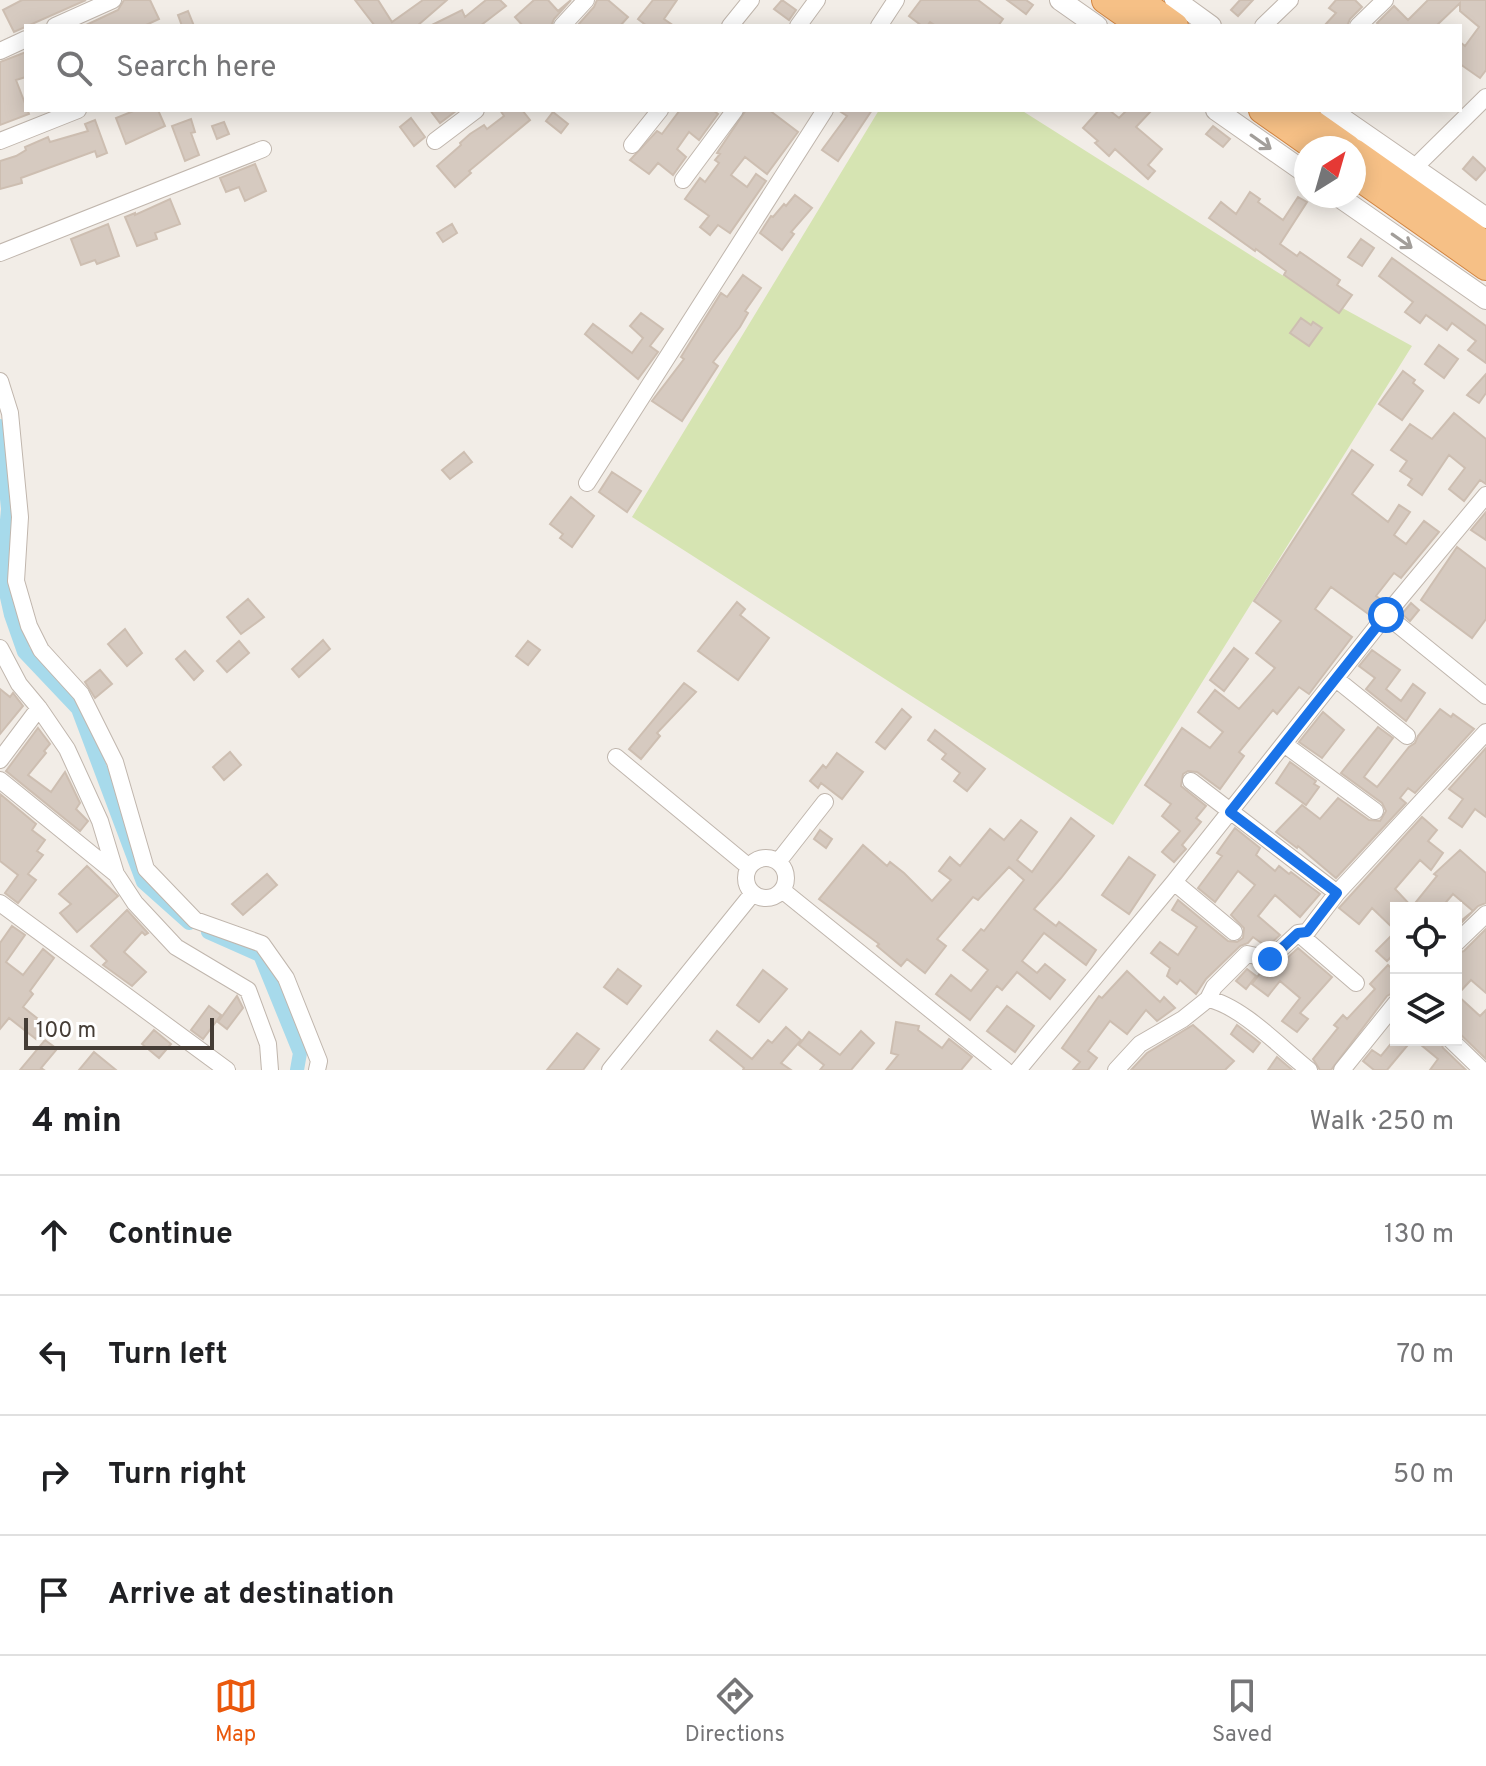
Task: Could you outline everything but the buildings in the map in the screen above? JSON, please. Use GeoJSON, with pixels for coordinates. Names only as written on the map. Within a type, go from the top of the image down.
{"type":"FeatureCollection","features":[{"type":"Feature","properties":{"kind":"highway"},"geometry":{"type":"LineString","coordinates":[[1105,0],[1139,24]]}},
{"type":"Feature","properties":{"kind":"highway"},"geometry":{"type":"LineString","coordinates":[[1139,0],[1172,24]]}},
{"type":"Feature","properties":{"kind":"highway"},"geometry":{"type":"LineString","coordinates":[[1265,112],[1299,136]]}},
{"type":"Feature","properties":{"kind":"highway"},"geometry":{"type":"LineString","coordinates":[[1297,112],[1331,136]]}},
{"type":"Feature","properties":{"kind":"highway"},"geometry":{"type":"LineString","coordinates":[[1366,160],[1486,245]]}},
{"type":"Feature","properties":{"kind":"highway"},"geometry":{"type":"LineString","coordinates":[[1366,182],[1486,267]]}},
{"type":"Feature","properties":{"kind":"street"},"geometry":{"type":"LineString","coordinates":[[59,24],[113,0]]}},
{"type":"Feature","properties":{"kind":"street"},"geometry":{"type":"LineString","coordinates":[[564,24],[586,0]]}},
{"type":"Feature","properties":{"kind":"street"},"geometry":{"type":"LineString","coordinates":[[732,24],[751,0]]}},
{"type":"Feature","properties":{"kind":"street"},"geometry":{"type":"LineString","coordinates":[[799,24],[817,0]]}},
{"type":"Feature","properties":{"kind":"street"},"geometry":{"type":"LineString","coordinates":[[880,24],[896,0]]}},
{"type":"Feature","properties":{"kind":"street"},"geometry":{"type":"LineString","coordinates":[[1060,0],[1094,24]]}},
{"type":"Feature","properties":{"kind":"street"},"geometry":{"type":"LineString","coordinates":[[1175,0],[1208,24]]}},
{"type":"Feature","properties":{"kind":"street"},"geometry":{"type":"LineString","coordinates":[[1265,24],[1290,0]]}},
{"type":"Feature","properties":{"kind":"street"},"geometry":{"type":"LineString","coordinates":[[1360,24],[1385,0]]}},
{"type":"Feature","properties":{"kind":"street"},"geometry":{"type":"LineString","coordinates":[[0,51],[24,40]]}},
{"type":"Feature","properties":{"kind":"street"},"geometry":{"type":"LineString","coordinates":[[1414,168],[1486,97]]}},
{"type":"Feature","properties":{"kind":"street"},"geometry":{"type":"LineString","coordinates":[[0,141],[73,112]]}},
{"type":"Feature","properties":{"kind":"street"},"geometry":{"type":"LineString","coordinates":[[435,141],[473,112]]}},
{"type":"Feature","properties":{"kind":"street"},"geometry":{"type":"LineString","coordinates":[[632,145],[658,112]]}},
{"type":"Feature","properties":{"kind":"street"},"geometry":{"type":"LineString","coordinates":[[683,180],[734,112]]}},
{"type":"Feature","properties":{"kind":"street"},"geometry":{"type":"LineString","coordinates":[[587,483],[824,112]]}},
{"type":"Feature","properties":{"kind":"street"},"geometry":{"type":"LineString","coordinates":[[1219,112],[1294,165]]}},
{"type":"Feature","properties":{"kind":"street"},"geometry":{"type":"LineString","coordinates":[[1333,112],[1486,218]]}},
{"type":"Feature","properties":{"kind":"street"},"geometry":{"type":"LineString","coordinates":[[0,253],[263,149]]}},
{"type":"Feature","properties":{"kind":"street"},"geometry":{"type":"LineString","coordinates":[[1355,208],[1486,299]]}},
{"type":"Feature","properties":{"kind":"street"},"geometry":{"type":"LineString","coordinates":[[0,381],[20,517],[16,581],[29,626],[41,650],[81,694],[115,762],[146,869],[195,920],[262,944],[286,978],[319,1061],[317,1070]]}},
{"type":"Feature","properties":{"kind":"street"},"geometry":{"type":"LineString","coordinates":[[1018,1070],[1486,495]]}},
{"type":"Feature","properties":{"kind":"street"},"geometry":{"type":"LineString","coordinates":[[1386,615],[1486,696]]}},
{"type":"Feature","properties":{"kind":"street"},"geometry":{"type":"LineString","coordinates":[[0,648],[19,684],[67,749],[100,821],[116,874],[135,903],[176,947],[248,990],[268,1044],[270,1070]]}},
{"type":"Feature","properties":{"kind":"street"},"geometry":{"type":"LineString","coordinates":[[1336,679],[1407,736]]}},
{"type":"Feature","properties":{"kind":"street"},"geometry":{"type":"LineString","coordinates":[[1,758],[39,708]]}},
{"type":"Feature","properties":{"kind":"street"},"geometry":{"type":"LineString","coordinates":[[1116,1070],[1140,1044],[1183,1019],[1208,999],[1214,987],[1247,954],[1270,959],[1298,933],[1307,932],[1337,893],[1486,732]]}},
{"type":"Feature","properties":{"kind":"street"},"geometry":{"type":"LineString","coordinates":[[1284,744],[1375,811]]}},
{"type":"Feature","properties":{"kind":"street"},"geometry":{"type":"LineString","coordinates":[[616,757],[749,867]]}},
{"type":"Feature","properties":{"kind":"street"},"geometry":{"type":"LineString","coordinates":[[0,780],[116,874]]}},
{"type":"Feature","properties":{"kind":"street"},"geometry":{"type":"LineString","coordinates":[[1191,781],[1337,893]]}},
{"type":"Feature","properties":{"kind":"street"},"geometry":{"type":"LineString","coordinates":[[778,862],[825,802]]}},
{"type":"Feature","properties":{"kind":"street"},"geometry":{"type":"LineString","coordinates":[[766,857],[778,862],[786,872],[782,890],[766,898],[753,893],[746,881],[749,867],[766,857]]}},
{"type":"Feature","properties":{"kind":"street"},"geometry":{"type":"LineString","coordinates":[[1174,882],[1234,932]]}},
{"type":"Feature","properties":{"kind":"street"},"geometry":{"type":"LineString","coordinates":[[782,890],[1005,1070]]}},
{"type":"Feature","properties":{"kind":"street"},"geometry":{"type":"LineString","coordinates":[[610,1070],[753,893]]}},
{"type":"Feature","properties":{"kind":"street"},"geometry":{"type":"LineString","coordinates":[[0,903],[227,1070]]}},
{"type":"Feature","properties":{"kind":"street"},"geometry":{"type":"LineString","coordinates":[[1462,937],[1486,914]]}},
{"type":"Feature","properties":{"kind":"street"},"geometry":{"type":"LineString","coordinates":[[1298,933],[1356,983]]}},
{"type":"Feature","properties":{"kind":"street"},"geometry":{"type":"LineString","coordinates":[[1208,999],[1222,1002],[1249,1020],[1309,1070]]}},
{"type":"Feature","properties":{"kind":"street"},"geometry":{"type":"LineString","coordinates":[[1342,1070],[1390,1010]]}},
{"type":"Feature","properties":{"kind":"street"},"geometry":{"type":"LineString","coordinates":[[1457,1046],[1482,1070]]}},
{"type":"Feature","properties":{"kind":"green space"},"geometry":{"type":"Polygon","coordinates":[[[878,112],[1024,112],[1282,275],[1412,346],[1113,825],[632,517],[878,112]]]}},
{"type":"Feature","properties":{"kind":"waterway"},"geometry":{"type":"LineString","coordinates":[[0,426],[8,509],[2,575],[24,652],[78,709],[143,882],[189,923]]}},
{"type":"Feature","properties":{"kind":"waterway"},"geometry":{"type":"LineString","coordinates":[[208,932],[260,955],[300,1053],[297,1070]]}},
{"type":"Feature","properties":{"kind":"route"},"geometry":{"type":"LineString","coordinates":[[1270,959],[1298,933],[1307,932],[1337,893],[1230,812],[1386,615]]}}]}
